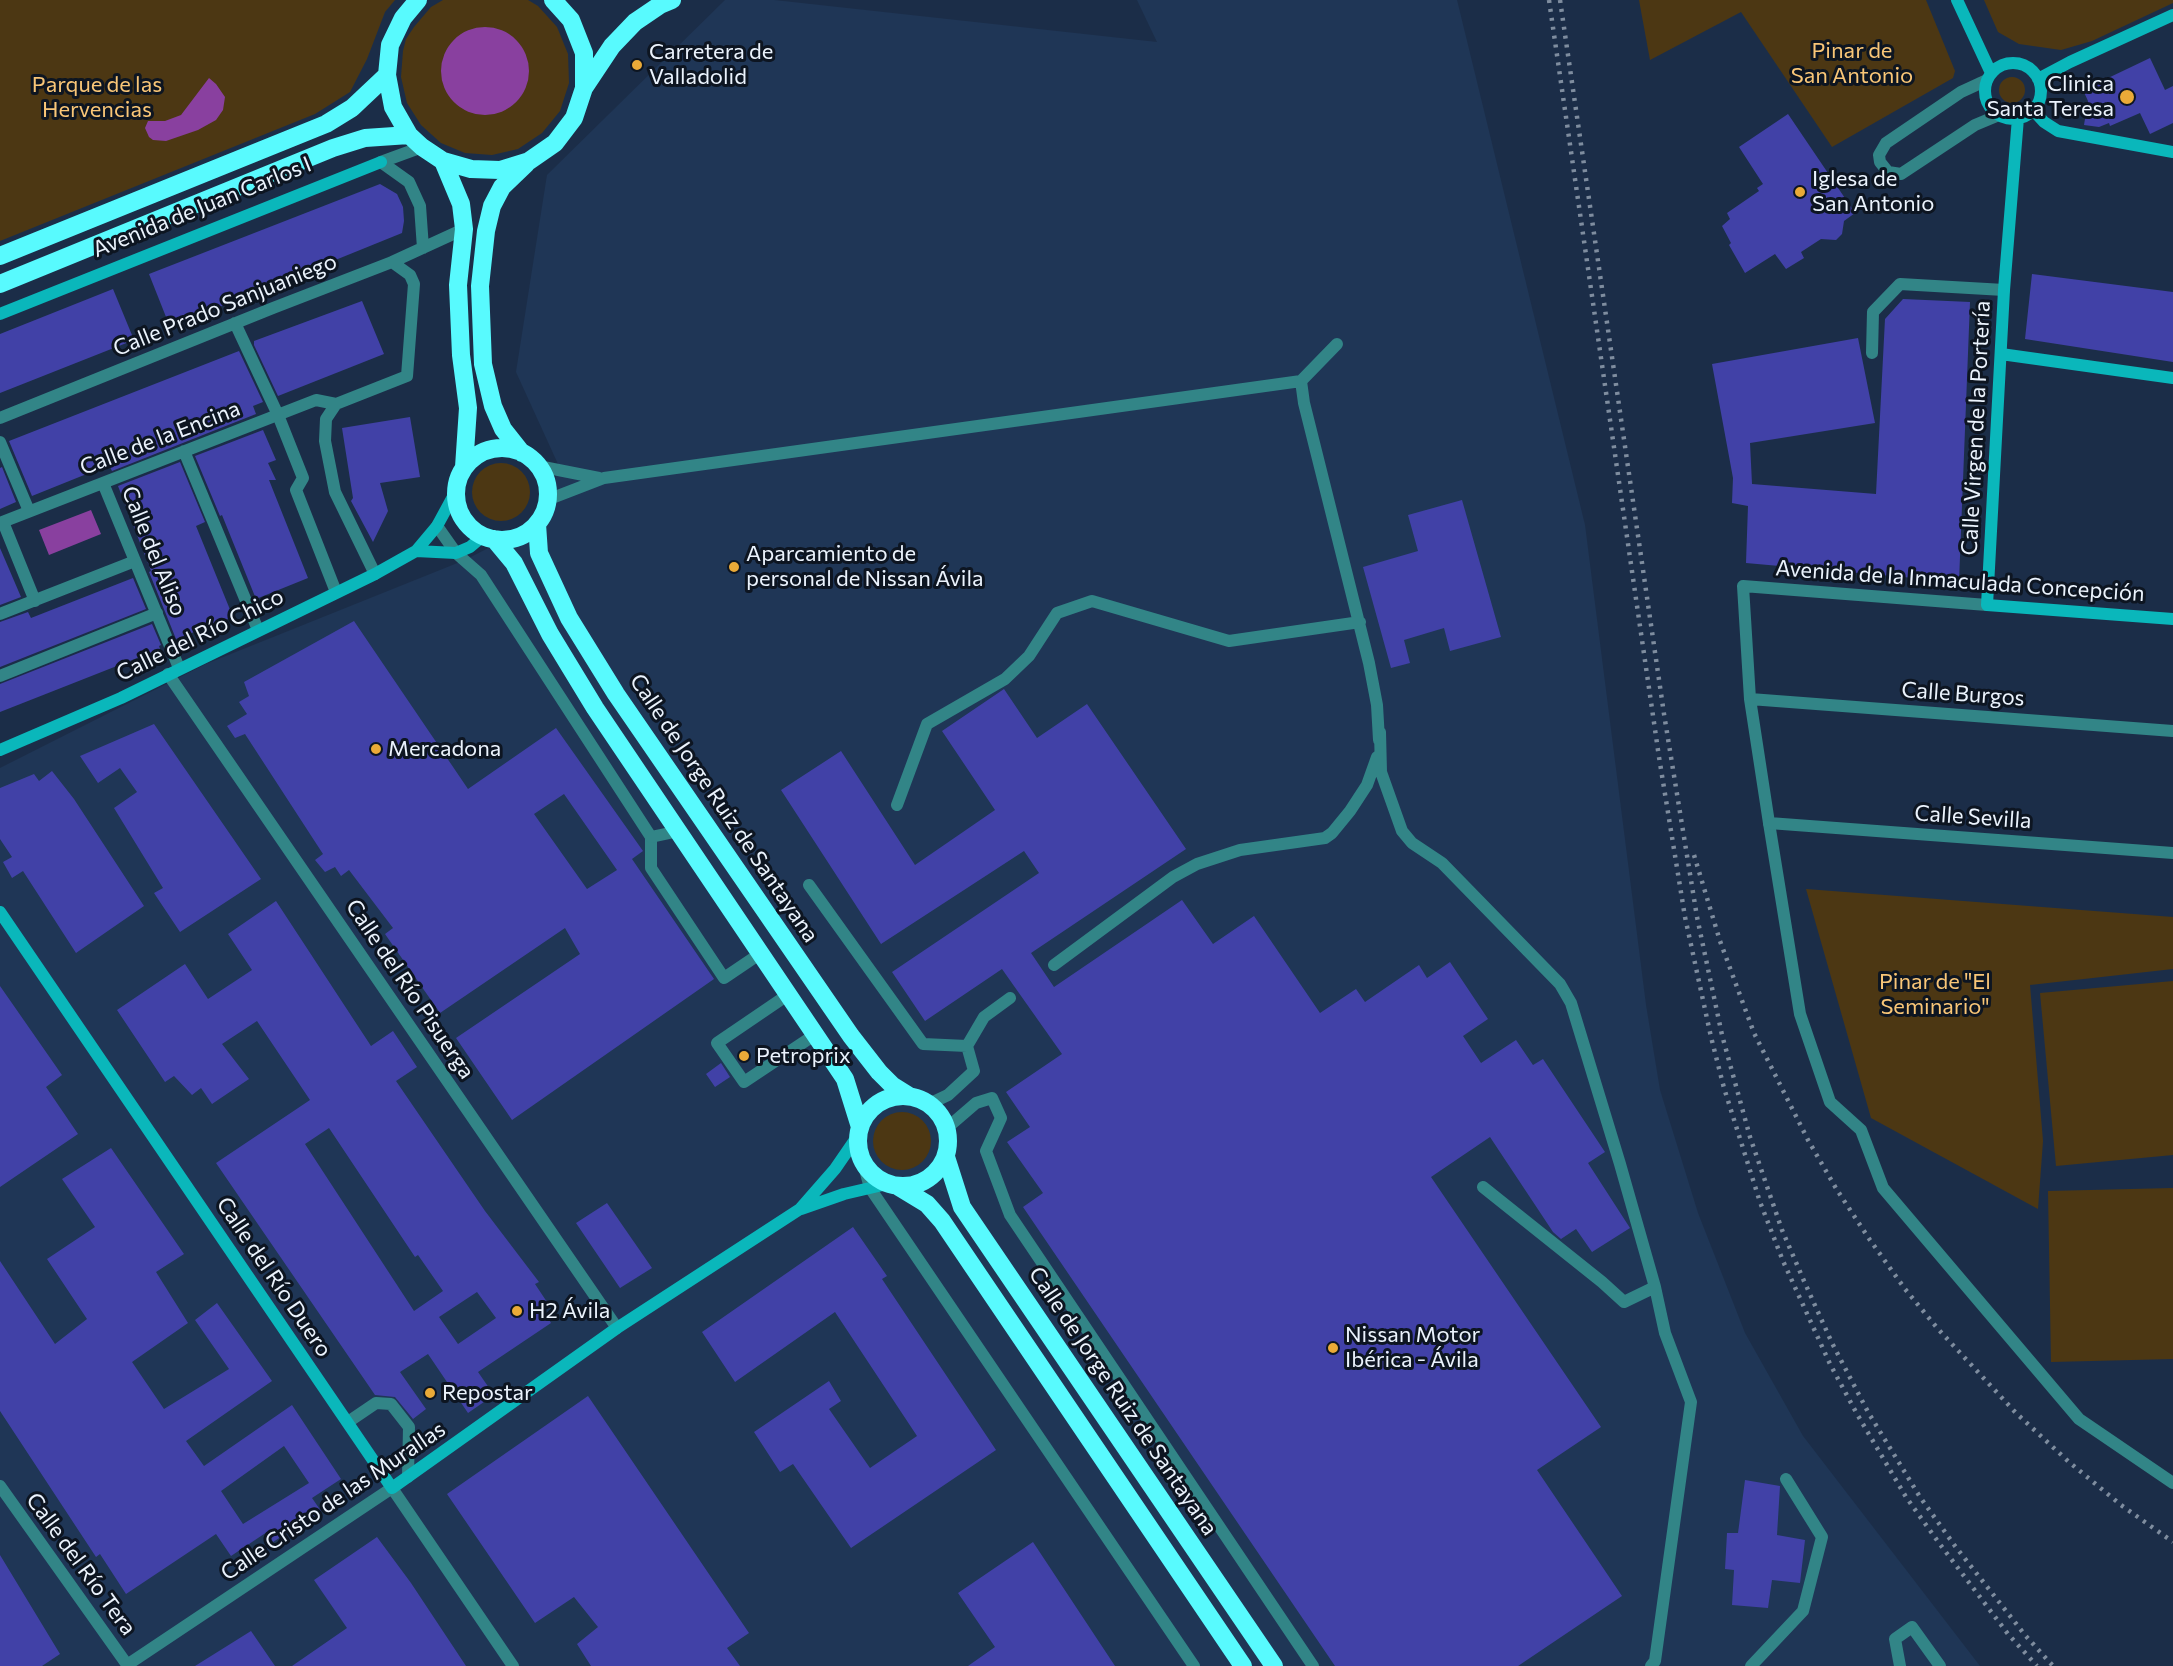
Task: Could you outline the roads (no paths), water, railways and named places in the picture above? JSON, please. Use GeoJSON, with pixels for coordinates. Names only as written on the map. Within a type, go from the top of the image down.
{"type":"FeatureCollection","features":[{"type":"Feature","properties":{"kind":"highway"},"geometry":{"type":"LineString","coordinates":[[418,0],[402,18],[390,45],[387,75],[393,107],[416,141],[443,161],[471,170],[501,170],[529,161]]}},
{"type":"Feature","properties":{"kind":"highway"},"geometry":{"type":"LineString","coordinates":[[553,0],[571,20],[584,53],[584,88]]}},
{"type":"Feature","properties":{"kind":"highway"},"geometry":{"type":"LineString","coordinates":[[547,500],[547,488],[538,466],[522,453],[503,429],[493,406],[483,364],[480,286],[486,231],[492,206],[502,187],[529,161],[555,143],[574,118],[584,88],[612,46],[635,22],[660,5],[672,0]]}},
{"type":"Feature","properties":{"kind":"highway","name":"Avenida de Juan Carlos I"},"geometry":{"type":"LineString","coordinates":[[0,256],[326,124],[352,108],[387,75]]}},
{"type":"Feature","properties":{"kind":"highway","name":"Avenida de Juan Carlos I"},"geometry":{"type":"LineString","coordinates":[[0,284],[333,148],[364,138],[416,141]]}},
{"type":"Feature","properties":{"kind":"highway"},"geometry":{"type":"LineString","coordinates":[[443,161],[461,204],[464,229],[458,285],[461,355],[468,408],[464,467]]}},
{"type":"Feature","properties":{"kind":"highway"},"geometry":{"type":"LineString","coordinates":[[522,453],[497,448],[473,458],[464,467],[456,490],[461,515],[468,525],[488,538],[514,563],[550,634],[595,708],[845,1079],[859,1132],[859,1152],[864,1166],[886,1186],[927,1204],[942,1221],[1243,1666]]}},
{"type":"Feature","properties":{"kind":"highway","name":"Calle de Jorge Ruiz de Santayana"},"geometry":{"type":"LineString","coordinates":[[547,500],[537,524],[539,553],[569,618],[616,694],[850,1036],[893,1086],[929,1104]]}},
{"type":"Feature","properties":{"kind":"highway"},"geometry":{"type":"LineString","coordinates":[[488,538],[510,539],[524,534],[537,524]]}},
{"type":"Feature","properties":{"kind":"highway"},"geometry":{"type":"LineString","coordinates":[[859,1132],[867,1113],[879,1103],[893,1097],[909,1096]]}},
{"type":"Feature","properties":{"kind":"highway"},"geometry":{"type":"LineString","coordinates":[[929,1104],[940,1114],[947,1128]]}},
{"type":"Feature","properties":{"kind":"highway","name":"Calle de Jorge Ruiz de Santayana"},"geometry":{"type":"LineString","coordinates":[[947,1128],[946,1156],[962,1207],[1274,1666]]}},
{"type":"Feature","properties":{"kind":"highway"},"geometry":{"type":"LineString","coordinates":[[886,1186],[914,1185],[928,1179],[939,1170],[946,1156]]}},
{"type":"Feature","properties":{"kind":"street"},"geometry":{"type":"LineString","coordinates":[[1957,0],[1989,77],[1985,90],[1986,100],[1991,109],[2008,118],[2018,118],[2033,110],[2040,95],[2038,79],[2025,66],[2007,64],[1989,77],[1886,143],[1881,149],[1880,162],[1888,172],[1894,174],[1907,172],[1975,125],[1999,115]]}},
{"type":"Feature","properties":{"kind":"street"},"geometry":{"type":"LineString","coordinates":[[2038,79],[2173,15]]}},
{"type":"Feature","properties":{"kind":"street"},"geometry":{"type":"LineString","coordinates":[[2033,110],[2044,122],[2058,131],[2173,152]]}},
{"type":"Feature","properties":{"kind":"street","name":"Calle Virgen de la Portería"},"geometry":{"type":"LineString","coordinates":[[1987,605],[2004,290],[2018,118]]}},
{"type":"Feature","properties":{"kind":"street","name":"Avenida de Juan Carlos I"},"geometry":{"type":"LineString","coordinates":[[0,314],[381,162],[416,141]]}},
{"type":"Feature","properties":{"kind":"street"},"geometry":{"type":"LineString","coordinates":[[381,162],[409,182],[420,206],[423,248]]}},
{"type":"Feature","properties":{"kind":"street","name":"Calle Prado Sanjuaniego"},"geometry":{"type":"LineString","coordinates":[[0,418],[392,262],[464,229]]}},
{"type":"Feature","properties":{"kind":"street"},"geometry":{"type":"LineString","coordinates":[[375,574],[335,492],[325,441],[326,419],[336,404],[407,376],[414,284],[410,275],[392,262]]}},
{"type":"Feature","properties":{"kind":"street","name":"Calle Virgen de la Portería"},"geometry":{"type":"LineString","coordinates":[[1872,353],[1873,312],[1900,284],[2004,290]]}},
{"type":"Feature","properties":{"kind":"street"},"geometry":{"type":"LineString","coordinates":[[235,323],[278,415],[303,478],[296,490],[336,592]]}},
{"type":"Feature","properties":{"kind":"street"},"geometry":{"type":"LineString","coordinates":[[547,500],[604,478],[1301,381],[1337,344]]}},
{"type":"Feature","properties":{"kind":"street"},"geometry":{"type":"LineString","coordinates":[[2001,354],[2173,378]]}},
{"type":"Feature","properties":{"kind":"street"},"geometry":{"type":"LineString","coordinates":[[1301,381],[1360,622],[1377,705],[1381,772],[1402,831],[1412,843],[1443,863],[1560,984],[1566,993],[1575,1014],[1655,1287],[1665,1333],[1692,1402],[1656,1649],[1651,1666]]}},
{"type":"Feature","properties":{"kind":"street","name":"Calle de la Encina"},"geometry":{"type":"LineString","coordinates":[[2,522],[316,400],[336,404]]}},
{"type":"Feature","properties":{"kind":"street"},"geometry":{"type":"LineString","coordinates":[[0,442],[29,512]]}},
{"type":"Feature","properties":{"kind":"street"},"geometry":{"type":"LineString","coordinates":[[184,451],[258,630]]}},
{"type":"Feature","properties":{"kind":"street"},"geometry":{"type":"LineString","coordinates":[[538,466],[576,475],[604,478]]}},
{"type":"Feature","properties":{"kind":"street","name":"Calle del Aliso"},"geometry":{"type":"LineString","coordinates":[[103,483],[157,613],[174,671]]}},
{"type":"Feature","properties":{"kind":"street","name":"Calle del Río Chico"},"geometry":{"type":"LineString","coordinates":[[0,750],[121,698],[375,574],[416,551],[437,526],[456,490]]}},
{"type":"Feature","properties":{"kind":"street"},"geometry":{"type":"LineString","coordinates":[[2,522],[34,601]]}},
{"type":"Feature","properties":{"kind":"street"},"geometry":{"type":"LineString","coordinates":[[437,526],[456,553],[481,575],[651,837],[651,868],[724,978],[761,953]]}},
{"type":"Feature","properties":{"kind":"street"},"geometry":{"type":"LineString","coordinates":[[416,551],[456,553],[488,538]]}},
{"type":"Feature","properties":{"kind":"street"},"geometry":{"type":"LineString","coordinates":[[0,614],[135,561]]}},
{"type":"Feature","properties":{"kind":"street","name":"Avenida de la Inmaculada Concepción"},"geometry":{"type":"LineString","coordinates":[[1750,699],[1743,586],[2173,619]]}},
{"type":"Feature","properties":{"kind":"street"},"geometry":{"type":"LineString","coordinates":[[897,805],[927,724],[1005,679],[1029,657],[1058,613],[1092,601],[1229,641],[1360,622]]}},
{"type":"Feature","properties":{"kind":"street"},"geometry":{"type":"LineString","coordinates":[[0,676],[157,613]]}},
{"type":"Feature","properties":{"kind":"street","name":"Calle del Río Pisuerga"},"geometry":{"type":"LineString","coordinates":[[174,671],[617,1328]]}},
{"type":"Feature","properties":{"kind":"street"},"geometry":{"type":"LineString","coordinates":[[1750,699],[1800,1014],[1830,1102],[1861,1130],[1882,1188],[2079,1419],[2173,1483]]}},
{"type":"Feature","properties":{"kind":"street","name":"Calle Burgos"},"geometry":{"type":"LineString","coordinates":[[1750,699],[2173,731]]}},
{"type":"Feature","properties":{"kind":"street"},"geometry":{"type":"LineString","coordinates":[[1054,965],[1173,877],[1197,864],[1240,850],[1317,840],[1332,833],[1367,785],[1377,756],[1380,732]]}},
{"type":"Feature","properties":{"kind":"street","name":"Calle Sevilla"},"geometry":{"type":"LineString","coordinates":[[1769,823],[2173,853]]}},
{"type":"Feature","properties":{"kind":"street"},"geometry":{"type":"LineString","coordinates":[[651,837],[679,831]]}},
{"type":"Feature","properties":{"kind":"street"},"geometry":{"type":"LineString","coordinates":[[809,885],[923,1044],[967,1046]]}},
{"type":"Feature","properties":{"kind":"street","name":"Calle del Río Duero"},"geometry":{"type":"LineString","coordinates":[[0,912],[513,1666]]}},
{"type":"Feature","properties":{"kind":"street"},"geometry":{"type":"LineString","coordinates":[[789,994],[717,1042],[744,1082],[816,1034]]}},
{"type":"Feature","properties":{"kind":"street"},"geometry":{"type":"LineString","coordinates":[[929,1104],[948,1095],[974,1071],[967,1046],[984,1017],[1010,998]]}},
{"type":"Feature","properties":{"kind":"street"},"geometry":{"type":"LineString","coordinates":[[947,1128],[976,1103],[992,1098],[1001,1118],[986,1151],[1010,1215],[1313,1666]]}},
{"type":"Feature","properties":{"kind":"street","name":"Calle Cristo de las Murallas"},"geometry":{"type":"LineString","coordinates":[[800,1209],[835,1169],[859,1132]]}},
{"type":"Feature","properties":{"kind":"street"},"geometry":{"type":"LineString","coordinates":[[886,1186],[1194,1666]]}},
{"type":"Feature","properties":{"kind":"street","name":"Calle Cristo de las Murallas"},"geometry":{"type":"LineString","coordinates":[[128,1665],[408,1477],[617,1328],[800,1209],[844,1194],[886,1186]]}},
{"type":"Feature","properties":{"kind":"street"},"geometry":{"type":"LineString","coordinates":[[1483,1187],[1624,1302],[1655,1287]]}},
{"type":"Feature","properties":{"kind":"street"},"geometry":{"type":"LineString","coordinates":[[348,1422],[376,1404],[391,1404],[409,1427],[408,1477]]}},
{"type":"Feature","properties":{"kind":"street"},"geometry":{"type":"LineString","coordinates":[[1751,1666],[1803,1611],[1822,1537],[1786,1479]]}},
{"type":"Feature","properties":{"kind":"street","name":"Calle del Río Tera"},"geometry":{"type":"LineString","coordinates":[[0,1486],[128,1665]]}},
{"type":"Feature","properties":{"kind":"street"},"geometry":{"type":"LineString","coordinates":[[1900,1666],[1895,1639],[1912,1627],[1940,1666]]}},
{"type":"Feature","properties":{"kind":"railway"},"geometry":{"type":"LineString","coordinates":[[1549,0],[1659,757],[1685,917],[1724,1088],[1760,1202],[1783,1261],[1830,1364],[1857,1414],[1906,1497],[2008,1634],[2037,1666]]}},
{"type":"Feature","properties":{"kind":"railway"},"geometry":{"type":"LineString","coordinates":[[1560,0],[1664,714],[1697,917],[1722,1035],[1750,1137],[1782,1230],[1832,1343],[1868,1412],[1920,1497],[1955,1546],[2025,1635],[2053,1666]]}},
{"type":"Feature","properties":{"kind":"railway"},"geometry":{"type":"LineString","coordinates":[[1694,855],[1720,941],[1754,1033],[1808,1140],[1870,1240],[1905,1289],[1938,1329],[2016,1413],[2069,1462],[2121,1505],[2173,1542]]}},
{"type":"Feature","properties":{"kind":"place","name":"Carretera de Valladolid"},"geometry":{"type":"Point","coordinates":[637,65]}},
{"type":"Feature","properties":{"kind":"place","name":"Clinica Santa Teresa"},"geometry":{"type":"Point","coordinates":[2127,97]}},
{"type":"Feature","properties":{"kind":"place","name":"Iglesa de San Antonio"},"geometry":{"type":"Point","coordinates":[1800,192]}},
{"type":"Feature","properties":{"kind":"place","name":"Aparcamiento de personal de Nissan Ávila"},"geometry":{"type":"Point","coordinates":[734,567]}},
{"type":"Feature","properties":{"kind":"place","name":"Mercadona"},"geometry":{"type":"Point","coordinates":[376,749]}},
{"type":"Feature","properties":{"kind":"place","name":"Petroprix"},"geometry":{"type":"Point","coordinates":[744,1056]}},
{"type":"Feature","properties":{"kind":"place","name":"H2 Ávila"},"geometry":{"type":"Point","coordinates":[517,1311]}},
{"type":"Feature","properties":{"kind":"place","name":"Nissan Motor Ibérica - Ávila"},"geometry":{"type":"Point","coordinates":[1333,1348]}},
{"type":"Feature","properties":{"kind":"place","name":"Repostar"},"geometry":{"type":"Point","coordinates":[430,1393]}},
{"type":"Feature","properties":{"kind":"park label","name":"Pinar de San Antonio"},"geometry":{"type":"Point","coordinates":[1852,64]}},
{"type":"Feature","properties":{"kind":"park label","name":"Parque de las Hervencias"},"geometry":{"type":"Point","coordinates":[97,98]}},
{"type":"Feature","properties":{"kind":"park label","name":"Pinar de \"El Seminario\""},"geometry":{"type":"Point","coordinates":[1935,994]}}]}
